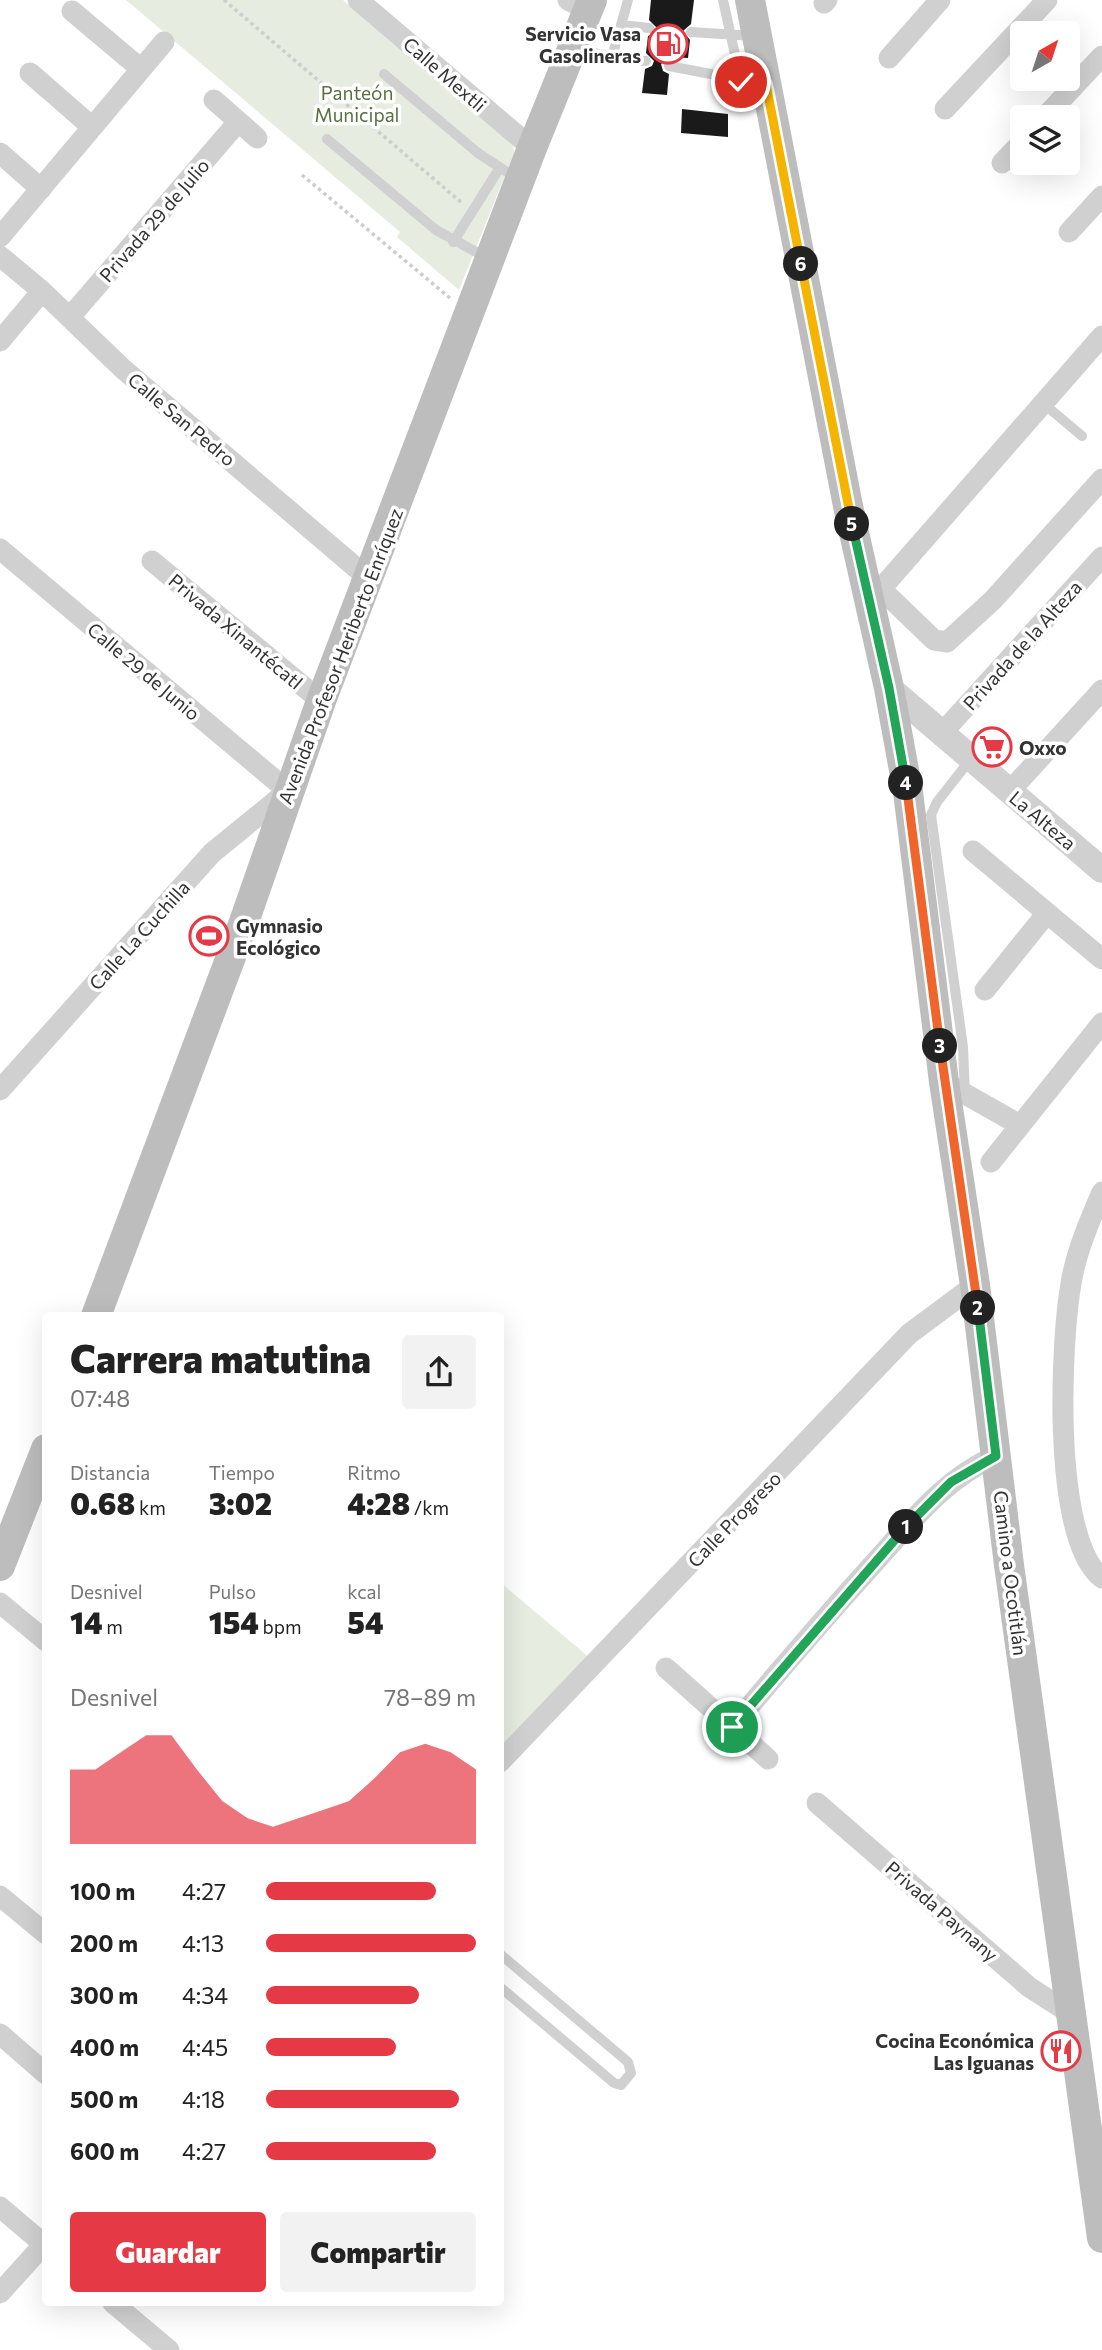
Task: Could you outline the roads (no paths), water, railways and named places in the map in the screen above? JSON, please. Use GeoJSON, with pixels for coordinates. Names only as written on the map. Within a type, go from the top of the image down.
{"type":"FeatureCollection","features":[{"type":"Feature","properties":{"kind":"main road","name":"Camino a Ocotitlán"},"geometry":{"type":"LineString","coordinates":[[750,0],[744,36],[874,592],[955,1088],[996,1456],[1102,2238]]}},
{"type":"Feature","properties":{"kind":"main road","name":"Avenida Profesor Heriberto Enríquez"},"geometry":{"type":"LineString","coordinates":[[98,1312],[244,922],[321,701],[490,259],[509,174],[532,148],[572,47],[583,3]]}},
{"type":"Feature","properties":{"kind":"main road"},"geometry":{"type":"LineString","coordinates":[[0,1566],[42,1459]]}},
{"type":"Feature","properties":{"kind":"street","name":"Calle Mextli"},"geometry":{"type":"LineString","coordinates":[[358,0],[532,148]]}},
{"type":"Feature","properties":{"kind":"street"},"geometry":{"type":"LineString","coordinates":[[889,58],[940,0]]}},
{"type":"Feature","properties":{"kind":"street"},"geometry":{"type":"LineString","coordinates":[[945,109],[1047,0]]}},
{"type":"Feature","properties":{"kind":"street"},"geometry":{"type":"LineString","coordinates":[[72,11],[141,69]]}},
{"type":"Feature","properties":{"kind":"street"},"geometry":{"type":"LineString","coordinates":[[0,237],[164,42]]}},
{"type":"Feature","properties":{"kind":"street"},"geometry":{"type":"LineString","coordinates":[[1056,105],[1102,55]]}},
{"type":"Feature","properties":{"kind":"street"},"geometry":{"type":"LineString","coordinates":[[30,73],[92,127]]}},
{"type":"Feature","properties":{"kind":"street"},"geometry":{"type":"LineString","coordinates":[[214,100],[257,138]]}},
{"type":"Feature","properties":{"kind":"street","name":"Privada 29 de Julio"},"geometry":{"type":"LineString","coordinates":[[70,317],[238,122]]}},
{"type":"Feature","properties":{"kind":"street"},"geometry":{"type":"LineString","coordinates":[[0,153],[41,189]]}},
{"type":"Feature","properties":{"kind":"street"},"geometry":{"type":"LineString","coordinates":[[1002,163],[1010,155]]}},
{"type":"Feature","properties":{"kind":"street"},"geometry":{"type":"LineString","coordinates":[[1069,232],[1102,196]]}},
{"type":"Feature","properties":{"kind":"street","name":"Calle San Pedro"},"geometry":{"type":"LineString","coordinates":[[0,256],[42,291],[122,368],[368,578]]}},
{"type":"Feature","properties":{"kind":"street"},"geometry":{"type":"LineString","coordinates":[[0,341],[42,291]]}},
{"type":"Feature","properties":{"kind":"street"},"geometry":{"type":"LineString","coordinates":[[1102,336],[874,592],[934,640],[947,642],[993,600],[1102,480]]}},
{"type":"Feature","properties":{"kind":"street","name":"Calle 29 de Junio"},"geometry":{"type":"LineString","coordinates":[[0,550],[288,792]]}},
{"type":"Feature","properties":{"kind":"street","name":"Privada de la Alteza"},"geometry":{"type":"LineString","coordinates":[[942,733],[1102,557]]}},
{"type":"Feature","properties":{"kind":"street","name":"Privada Xinantécatl"},"geometry":{"type":"LineString","coordinates":[[152,561],[321,701]]}},
{"type":"Feature","properties":{"kind":"street","name":"La Alteza"},"geometry":{"type":"LineString","coordinates":[[889,688],[1102,870]]}},
{"type":"Feature","properties":{"kind":"street"},"geometry":{"type":"LineString","coordinates":[[1009,792],[1102,690]]}},
{"type":"Feature","properties":{"kind":"street","name":"Calle La Cuchilla"},"geometry":{"type":"LineString","coordinates":[[0,1090],[212,853],[288,792]]}},
{"type":"Feature","properties":{"kind":"street"},"geometry":{"type":"LineString","coordinates":[[973,851],[1102,959]]}},
{"type":"Feature","properties":{"kind":"street"},"geometry":{"type":"LineString","coordinates":[[985,990],[1047,913]]}},
{"type":"Feature","properties":{"kind":"street"},"geometry":{"type":"LineString","coordinates":[[992,1162],[1102,1023]]}},
{"type":"Feature","properties":{"kind":"street"},"geometry":{"type":"LineString","coordinates":[[955,1088],[1020,1125]]}},
{"type":"Feature","properties":{"kind":"street"},"geometry":{"type":"LineString","coordinates":[[1102,1192],[1073,1274],[1063,1348],[1062,1391],[1063,1447],[1073,1512],[1084,1555],[1102,1578]]}},
{"type":"Feature","properties":{"kind":"street","name":"Calle Progreso"},"geometry":{"type":"LineString","coordinates":[[504,1758],[909,1334],[975,1284]]}},
{"type":"Feature","properties":{"kind":"street"},"geometry":{"type":"LineString","coordinates":[[732,1727],[822,1620],[923,1509],[951,1482],[996,1456]]}},
{"type":"Feature","properties":{"kind":"street"},"geometry":{"type":"LineString","coordinates":[[0,1603],[42,1638]]}},
{"type":"Feature","properties":{"kind":"street"},"geometry":{"type":"LineString","coordinates":[[666,1668],[768,1759]]}},
{"type":"Feature","properties":{"kind":"street","name":"Privada Paynany"},"geometry":{"type":"LineString","coordinates":[[817,1803],[1029,1987],[1071,2014]]}},
{"type":"Feature","properties":{"kind":"street"},"geometry":{"type":"LineString","coordinates":[[0,1896],[42,1931]]}},
{"type":"Feature","properties":{"kind":"street"},"geometry":{"type":"LineString","coordinates":[[0,2034],[42,2071]]}},
{"type":"Feature","properties":{"kind":"street"},"geometry":{"type":"LineString","coordinates":[[0,2207],[42,2242]]}},
{"type":"Feature","properties":{"kind":"street"},"geometry":{"type":"LineString","coordinates":[[0,2293],[42,2247]]}},
{"type":"Feature","properties":{"kind":"street"},"geometry":{"type":"LineString","coordinates":[[117,2306],[169,2350]]}},
{"type":"Feature","properties":{"kind":"lane"},"geometry":{"type":"LineString","coordinates":[[612,57],[628,0]]}},
{"type":"Feature","properties":{"kind":"lane"},"geometry":{"type":"LineString","coordinates":[[723,0],[744,36]]}},
{"type":"Feature","properties":{"kind":"lane"},"geometry":{"type":"LineString","coordinates":[[622,24],[649,28]]}},
{"type":"Feature","properties":{"kind":"lane"},"geometry":{"type":"LineString","coordinates":[[691,32],[744,36]]}},
{"type":"Feature","properties":{"kind":"lane"},"geometry":{"type":"LineString","coordinates":[[572,47],[612,57],[646,61]]}},
{"type":"Feature","properties":{"kind":"lane"},"geometry":{"type":"LineString","coordinates":[[669,66],[753,83]]}},
{"type":"Feature","properties":{"kind":"lane"},"geometry":{"type":"LineString","coordinates":[[384,74],[509,174],[473,212],[453,242]]}},
{"type":"Feature","properties":{"kind":"lane"},"geometry":{"type":"LineString","coordinates":[[327,139],[386,191],[453,242],[490,259]]}},
{"type":"Feature","properties":{"kind":"lane"},"geometry":{"type":"LineString","coordinates":[[1044,404],[1083,436]]}},
{"type":"Feature","properties":{"kind":"lane"},"geometry":{"type":"LineString","coordinates":[[955,1088],[963,1047],[931,815],[937,802],[971,759]]}},
{"type":"Feature","properties":{"kind":"lane"},"geometry":{"type":"LineString","coordinates":[[504,1957],[628,2062],[631,2073],[621,2085],[614,2083],[504,1990]]}},
{"type":"Feature","properties":{"kind":"place","name":"Servicio Vasa Gasolineras"},"geometry":{"type":"Point","coordinates":[668,44]}},
{"type":"Feature","properties":{"kind":"place","name":"Oxxo"},"geometry":{"type":"Point","coordinates":[992,747]}},
{"type":"Feature","properties":{"kind":"place","name":"Gymnasio Ecológico"},"geometry":{"type":"Point","coordinates":[209,936]}},
{"type":"Feature","properties":{"kind":"place","name":"Cocina Económica Las Iguanas"},"geometry":{"type":"Point","coordinates":[1061,2051]}},
{"type":"Feature","properties":{"kind":"park label","name":"Panteón Municipal"},"geometry":{"type":"Point","coordinates":[357,103]}}]}
